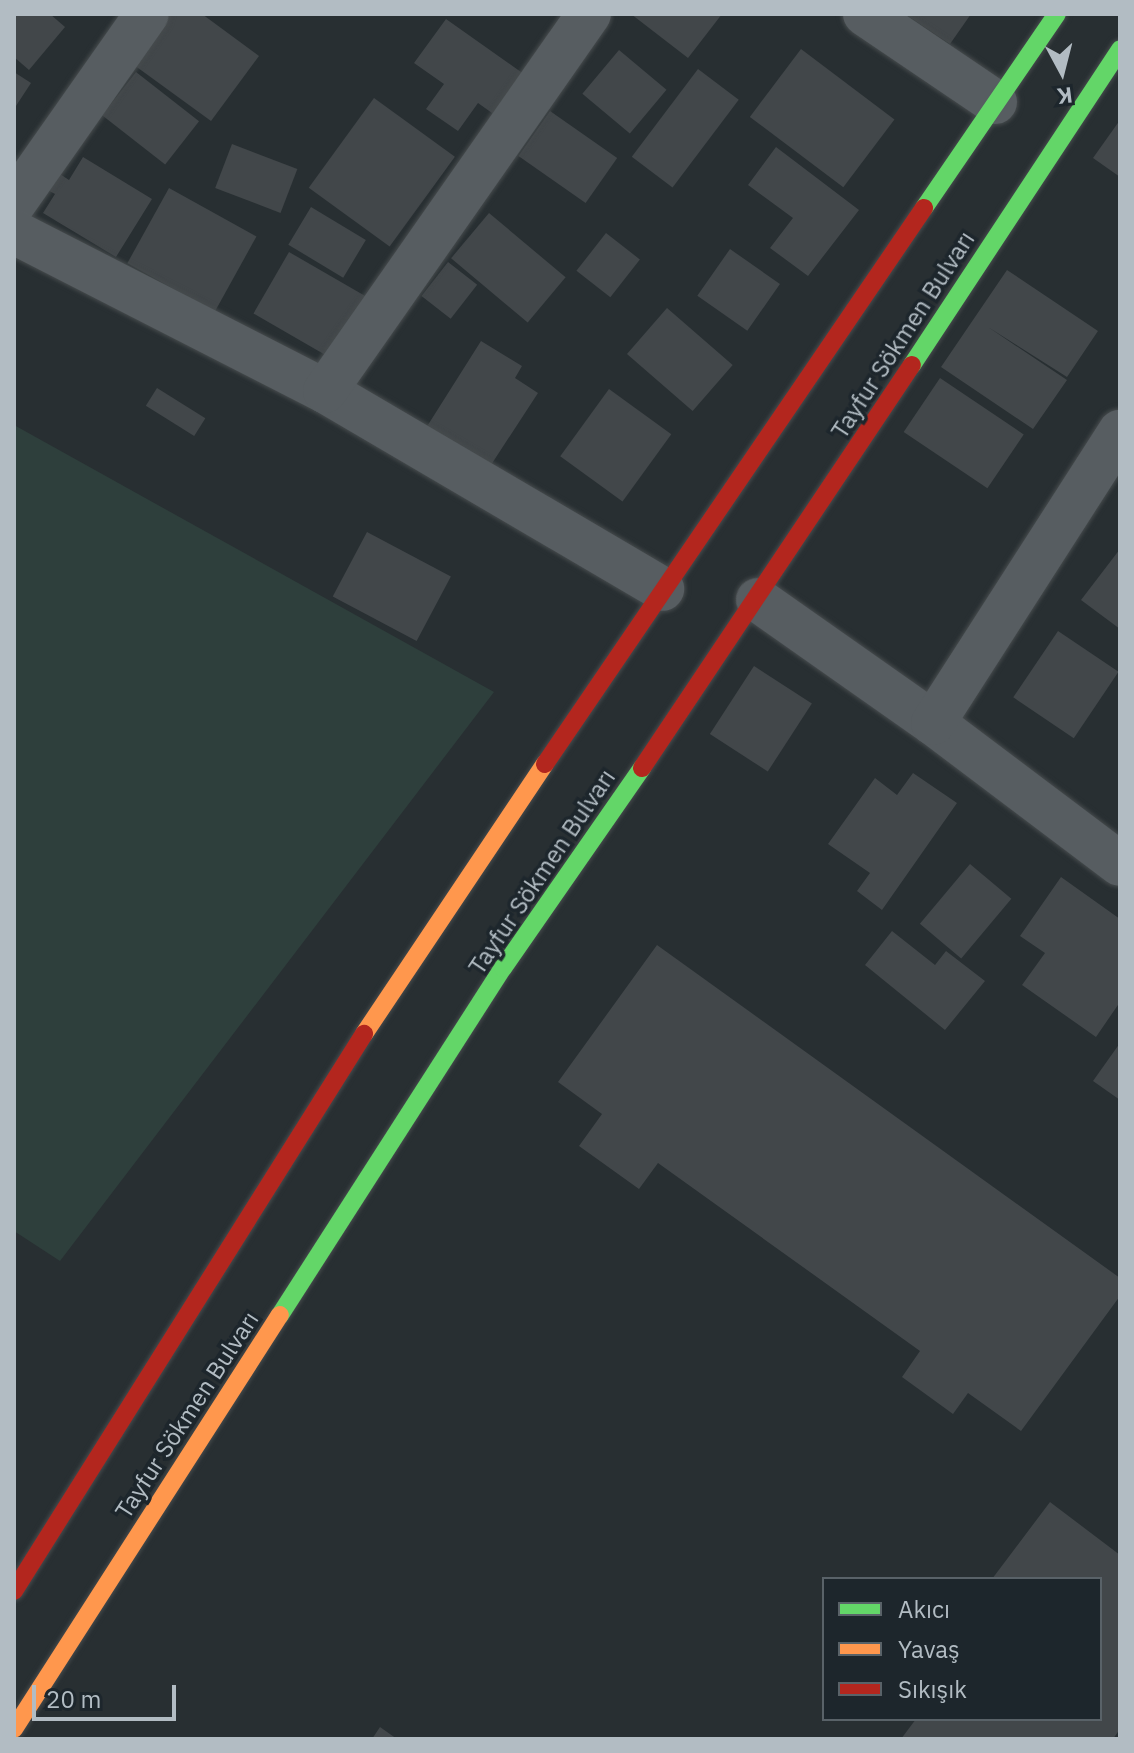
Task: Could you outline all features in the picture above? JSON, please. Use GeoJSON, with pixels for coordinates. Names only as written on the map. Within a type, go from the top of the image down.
{"type":"FeatureCollection","features":[{"type":"Feature","properties":{"kind":"main road"},"geometry":{"type":"LineString","coordinates":[[14,1591],[294,1139],[662,589],[1057,14]]}},
{"type":"Feature","properties":{"kind":"main road","name":"Tayfur Sökmen Bulvarı"},"geometry":{"type":"LineString","coordinates":[[14,1729],[503,968],[758,600],[1120,49]]}},
{"type":"Feature","properties":{"kind":"street"},"geometry":{"type":"LineString","coordinates":[[14,203],[147,14]]}},
{"type":"Feature","properties":{"kind":"street"},"geometry":{"type":"LineString","coordinates":[[325,391],[589,14]]}},
{"type":"Feature","properties":{"kind":"street"},"geometry":{"type":"LineString","coordinates":[[865,14],[995,102]]}},
{"type":"Feature","properties":{"kind":"street"},"geometry":{"type":"LineString","coordinates":[[14,232],[325,391],[662,589]]}},
{"type":"Feature","properties":{"kind":"street"},"geometry":{"type":"LineString","coordinates":[[933,723],[1120,432]]}},
{"type":"Feature","properties":{"kind":"street"},"geometry":{"type":"LineString","coordinates":[[758,600],[933,723],[1120,864]]}},
{"type":"Feature","properties":{"kind":"shaded area"},"geometry":{"type":"Polygon","coordinates":[[[14,425],[494,692],[60,1261],[14,1231],[14,425]]]}},
{"type":"Feature","properties":{"kind":"building"},"geometry":{"type":"Polygon","coordinates":[[[14,14],[50,14],[65,27],[29,70],[14,57],[14,14]]]}},
{"type":"Feature","properties":{"kind":"building"},"geometry":{"type":"Polygon","coordinates":[[[155,14],[202,14],[259,56],[211,121],[123,57],[155,14]]]}},
{"type":"Feature","properties":{"kind":"building"},"geometry":{"type":"Polygon","coordinates":[[[631,14],[722,14],[688,58],[631,14]]]}},
{"type":"Feature","properties":{"kind":"building"},"geometry":{"type":"Polygon","coordinates":[[[905,14],[971,14],[950,44],[905,14]]]}},
{"type":"Feature","properties":{"kind":"building"},"geometry":{"type":"Polygon","coordinates":[[[446,19],[528,77],[499,118],[478,103],[458,131],[426,109],[444,84],[414,63],[446,19]]]}},
{"type":"Feature","properties":{"kind":"building"},"geometry":{"type":"Polygon","coordinates":[[[801,49],[894,119],[843,187],[750,117],[801,49]]]}},
{"type":"Feature","properties":{"kind":"building"},"geometry":{"type":"Polygon","coordinates":[[[619,50],[666,90],[630,134],[582,94],[619,50]]]}},
{"type":"Feature","properties":{"kind":"building"},"geometry":{"type":"Polygon","coordinates":[[[698,69],[739,100],[673,188],[632,157],[698,69]]]}},
{"type":"Feature","properties":{"kind":"building"},"geometry":{"type":"Polygon","coordinates":[[[14,72],[31,83],[14,109],[14,72]]]}},
{"type":"Feature","properties":{"kind":"building"},"geometry":{"type":"Polygon","coordinates":[[[136,72],[199,121],[165,165],[102,115],[136,72]]]}},
{"type":"Feature","properties":{"kind":"building"},"geometry":{"type":"Polygon","coordinates":[[[374,98],[455,157],[390,247],[309,188],[374,98]]]}},
{"type":"Feature","properties":{"kind":"building"},"geometry":{"type":"Polygon","coordinates":[[[550,111],[617,158],[586,203],[518,156],[550,111]]]}},
{"type":"Feature","properties":{"kind":"building"},"geometry":{"type":"Polygon","coordinates":[[[1120,120],[1120,177],[1093,158],[1120,120]]]}},
{"type":"Feature","properties":{"kind":"building"},"geometry":{"type":"Polygon","coordinates":[[[232,144],[297,169],[281,213],[215,188],[232,144]]]}},
{"type":"Feature","properties":{"kind":"building"},"geometry":{"type":"Polygon","coordinates":[[[776,147],[859,210],[808,276],[770,248],[793,218],[748,185],[776,147]]]}},
{"type":"Feature","properties":{"kind":"building"},"geometry":{"type":"Polygon","coordinates":[[[83,157],[152,199],[116,257],[43,213],[55,194],[44,188],[54,170],[69,180],[83,157]]]}},
{"type":"Feature","properties":{"kind":"building"},"geometry":{"type":"Polygon","coordinates":[[[169,188],[256,236],[215,312],[127,263],[169,188]]]}},
{"type":"Feature","properties":{"kind":"building"},"geometry":{"type":"Polygon","coordinates":[[[311,207],[366,240],[343,278],[288,245],[311,207]]]}},
{"type":"Feature","properties":{"kind":"building"},"geometry":{"type":"Polygon","coordinates":[[[489,213],[566,277],[528,322],[451,258],[489,213]]]}},
{"type":"Feature","properties":{"kind":"building"},"geometry":{"type":"Polygon","coordinates":[[[606,233],[640,259],[610,297],[576,271],[606,233]]]}},
{"type":"Feature","properties":{"kind":"building"},"geometry":{"type":"Polygon","coordinates":[[[730,249],[780,284],[747,331],[697,296],[730,249]]]}},
{"type":"Feature","properties":{"kind":"building"},"geometry":{"type":"Polygon","coordinates":[[[289,252],[367,297],[331,358],[254,313],[289,252]]]}},
{"type":"Feature","properties":{"kind":"building"},"geometry":{"type":"Polygon","coordinates":[[[448,262],[477,285],[451,319],[422,296],[448,262]]]}},
{"type":"Feature","properties":{"kind":"building"},"geometry":{"type":"Polygon","coordinates":[[[1007,270],[1098,331],[1067,377],[988,327],[1067,380],[1033,429],[941,367],[1007,270]]]}},
{"type":"Feature","properties":{"kind":"building"},"geometry":{"type":"Polygon","coordinates":[[[667,308],[733,365],[693,411],[627,354],[667,308]]]}},
{"type":"Feature","properties":{"kind":"building"},"geometry":{"type":"Polygon","coordinates":[[[481,341],[522,366],[515,378],[538,393],[489,468],[426,428],[481,341]]]}},
{"type":"Feature","properties":{"kind":"building"},"geometry":{"type":"Polygon","coordinates":[[[940,378],[1024,434],[987,488],[904,432],[940,378]]]}},
{"type":"Feature","properties":{"kind":"building"},"geometry":{"type":"Polygon","coordinates":[[[157,388],[205,418],[194,436],[146,406],[157,388]]]}},
{"type":"Feature","properties":{"kind":"building"},"geometry":{"type":"Polygon","coordinates":[[[609,389],[671,434],[623,501],[560,456],[609,389]]]}},
{"type":"Feature","properties":{"kind":"building"},"geometry":{"type":"Polygon","coordinates":[[[367,532],[451,577],[417,641],[333,596],[367,532]]]}},
{"type":"Feature","properties":{"kind":"building"},"geometry":{"type":"Polygon","coordinates":[[[1120,549],[1120,629],[1081,600],[1120,549]]]}},
{"type":"Feature","properties":{"kind":"building"},"geometry":{"type":"Polygon","coordinates":[[[1058,631],[1119,672],[1074,738],[1013,697],[1058,631]]]}},
{"type":"Feature","properties":{"kind":"building"},"geometry":{"type":"Polygon","coordinates":[[[754,666],[812,704],[768,772],[710,734],[754,666]]]}},
{"type":"Feature","properties":{"kind":"building"},"geometry":{"type":"Polygon","coordinates":[[[913,773],[957,803],[882,910],[857,891],[870,873],[828,844],[875,778],[897,795],[913,773]]]}},
{"type":"Feature","properties":{"kind":"building"},"geometry":{"type":"Polygon","coordinates":[[[970,864],[1011,899],[961,958],[920,924],[970,864]]]}},
{"type":"Feature","properties":{"kind":"building"},"geometry":{"type":"Polygon","coordinates":[[[1061,877],[1120,919],[1120,1002],[1096,1037],[1022,985],[1045,953],[1020,936],[1061,877]]]}},
{"type":"Feature","properties":{"kind":"building"},"geometry":{"type":"Polygon","coordinates":[[[892,931],[935,965],[946,951],[985,981],[945,1030],[865,965],[892,931]]]}},
{"type":"Feature","properties":{"kind":"building"},"geometry":{"type":"Polygon","coordinates":[[[657,945],[1120,1278],[1120,1296],[1021,1431],[968,1393],[953,1414],[902,1377],[920,1351],[658,1163],[639,1189],[579,1146],[602,1114],[558,1082],[657,945]]]}},
{"type":"Feature","properties":{"kind":"building"},"geometry":{"type":"Polygon","coordinates":[[[1120,1043],[1120,1100],[1093,1081],[1120,1043]]]}},
{"type":"Feature","properties":{"kind":"building"},"geometry":{"type":"Polygon","coordinates":[[[1050,1502],[1120,1555],[1120,1729],[1113,1739],[901,1739],[914,1721],[1102,1721],[1102,1577],[994,1577],[1050,1502]]]}},
{"type":"Feature","properties":{"kind":"building"},"geometry":{"type":"Polygon","coordinates":[[[380,1727],[397,1739],[372,1739],[380,1727]]]}},
{"type":"Feature","properties":{"kind":"traffic: fast"},"geometry":{"type":"LineString","coordinates":[[924,208],[1057,14]]}},
{"type":"Feature","properties":{"kind":"traffic: fast"},"geometry":{"type":"LineString","coordinates":[[912,365],[1120,49]]}},
{"type":"Feature","properties":{"kind":"traffic: fast"},"geometry":{"type":"LineString","coordinates":[[280,1315],[503,968],[642,768]]}},
{"type":"Feature","properties":{"kind":"traffic: slow"},"geometry":{"type":"LineString","coordinates":[[364,1034],[545,764]]}},
{"type":"Feature","properties":{"kind":"traffic: slow"},"geometry":{"type":"LineString","coordinates":[[14,1729],[280,1315]]}},
{"type":"Feature","properties":{"kind":"traffic: jam"},"geometry":{"type":"LineString","coordinates":[[545,764],[924,208]]}},
{"type":"Feature","properties":{"kind":"traffic: jam"},"geometry":{"type":"LineString","coordinates":[[642,768],[912,365]]}},
{"type":"Feature","properties":{"kind":"traffic: jam"},"geometry":{"type":"LineString","coordinates":[[14,1591],[364,1034]]}}]}
